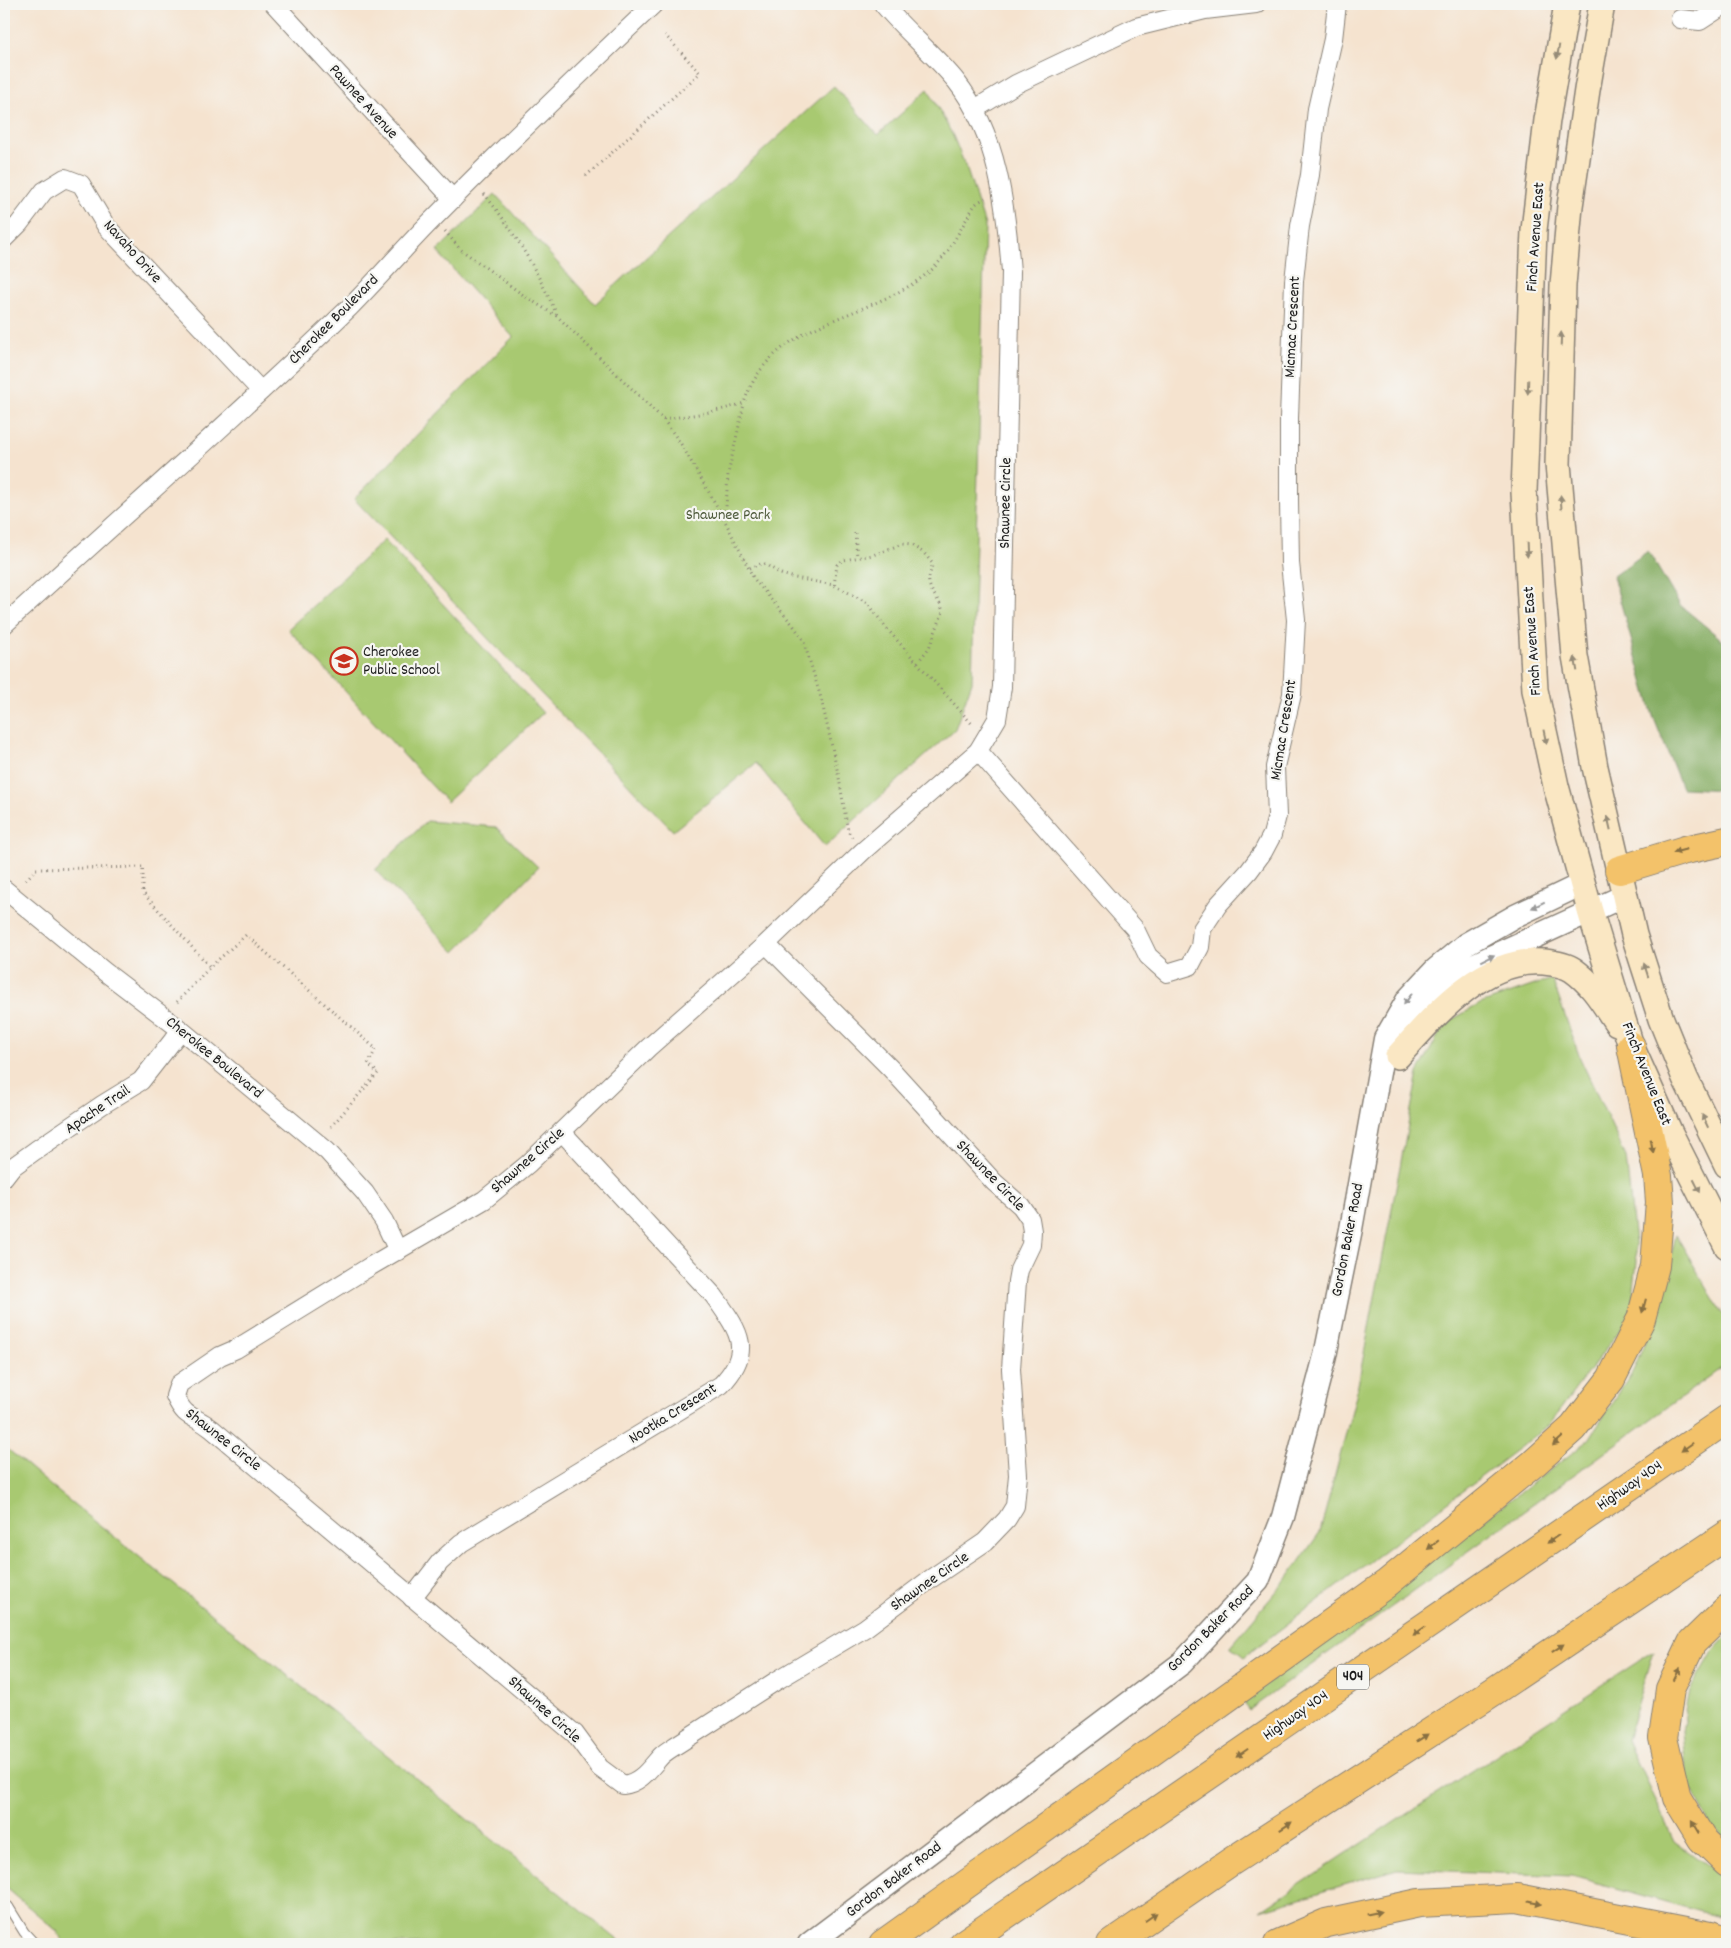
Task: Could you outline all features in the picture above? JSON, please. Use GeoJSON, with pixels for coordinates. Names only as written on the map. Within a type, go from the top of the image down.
{"type":"FeatureCollection","features":[{"type":"Feature","properties":{"kind":"highway"},"geometry":{"type":"LineString","coordinates":[[1623,883],[1685,850],[1727,841]]}},
{"type":"Feature","properties":{"kind":"highway"},"geometry":{"type":"LineString","coordinates":[[883,1944],[1386,1584],[1534,1463],[1573,1428],[1611,1379],[1641,1318],[1655,1266],[1660,1202],[1658,1176],[1631,1046]]}},
{"type":"Feature","properties":{"kind":"highway","name":"Highway 404"},"geometry":{"type":"LineString","coordinates":[[963,1944],[1727,1419]]}},
{"type":"Feature","properties":{"kind":"highway"},"geometry":{"type":"LineString","coordinates":[[1111,1944],[1229,1863],[1491,1693],[1727,1535]]}},
{"type":"Feature","properties":{"kind":"highway"},"geometry":{"type":"LineString","coordinates":[[1727,1609],[1692,1643],[1670,1689],[1663,1738],[1677,1798],[1702,1839],[1727,1863]]}},
{"type":"Feature","properties":{"kind":"highway"},"geometry":{"type":"LineString","coordinates":[[1278,1944],[1326,1923],[1419,1903],[1517,1898],[1711,1936],[1727,1942]]}},
{"type":"Feature","properties":{"kind":"main road","name":"Finch Avenue East"},"geometry":{"type":"LineString","coordinates":[[1567,4],[1546,120],[1534,230],[1524,492],[1535,690],[1556,786],[1582,884],[1631,1046],[1670,1133],[1727,1246]]}},
{"type":"Feature","properties":{"kind":"main road","name":"Finch Avenue East"},"geometry":{"type":"LineString","coordinates":[[1602,4],[1586,90],[1570,206],[1563,285],[1558,464],[1575,656],[1595,767],[1634,934],[1661,1019],[1685,1078],[1727,1165]]}},
{"type":"Feature","properties":{"kind":"main road"},"geometry":{"type":"LineString","coordinates":[[1582,884],[1623,883]]}},
{"type":"Feature","properties":{"kind":"main road"},"geometry":{"type":"LineString","coordinates":[[1398,1056],[1454,997],[1479,980],[1513,965],[1531,961],[1550,962],[1572,969],[1595,990],[1631,1046]]}},
{"type":"Feature","properties":{"kind":"street","name":"Pawnee Avenue"},"geometry":{"type":"LineString","coordinates":[[274,4],[452,199]]}},
{"type":"Feature","properties":{"kind":"street","name":"Cherokee Boulevard"},"geometry":{"type":"LineString","coordinates":[[4,625],[261,391],[352,305],[512,138],[654,4]]}},
{"type":"Feature","properties":{"kind":"street","name":"Shawnee Circle"},"geometry":{"type":"LineString","coordinates":[[766,944],[891,1069],[994,1182],[1021,1206],[1030,1219],[1032,1231],[1031,1245],[1019,1270],[1017,1281],[1011,1369],[1018,1475],[1015,1506],[999,1530],[985,1542],[929,1580],[865,1628],[776,1681],[663,1754],[633,1784],[624,1785],[600,1768],[575,1734],[207,1424],[191,1418],[180,1407],[174,1396],[179,1384],[220,1356],[236,1349],[484,1200],[528,1164],[648,1048],[766,944],[863,851],[978,751],[997,719],[1002,687],[1011,272],[1003,193],[995,162],[975,109],[943,66],[883,4]]}},
{"type":"Feature","properties":{"kind":"street"},"geometry":{"type":"LineString","coordinates":[[975,109],[1016,84],[1136,28],[1204,10],[1256,4]]}},
{"type":"Feature","properties":{"kind":"street","name":"Micmac Crescent"},"geometry":{"type":"LineString","coordinates":[[978,751],[1135,929],[1148,956],[1167,973],[1190,966],[1200,947],[1202,929],[1218,905],[1249,871],[1263,852],[1272,835],[1277,816],[1275,767],[1292,694],[1296,620],[1290,563],[1289,501],[1289,418],[1294,281],[1300,226],[1310,175],[1317,109],[1333,39],[1337,4]]}},
{"type":"Feature","properties":{"kind":"street"},"geometry":{"type":"LineString","coordinates":[[1680,19],[1700,21],[1726,4]]}},
{"type":"Feature","properties":{"kind":"street","name":"Navaho Drive"},"geometry":{"type":"LineString","coordinates":[[4,239],[20,224],[44,190],[65,178],[81,184],[106,226],[261,391]]}},
{"type":"Feature","properties":{"kind":"street","name":"Gordon Baker Road"},"geometry":{"type":"LineString","coordinates":[[1375,1092],[1426,1007],[1445,987],[1473,965],[1590,911],[1623,883]]}},
{"type":"Feature","properties":{"kind":"street","name":"Gordon Baker Road"},"geometry":{"type":"LineString","coordinates":[[810,1944],[1182,1663],[1258,1581],[1283,1517],[1325,1356],[1352,1229],[1385,1039],[1408,999],[1435,970],[1466,944],[1515,916],[1582,884]]}},
{"type":"Feature","properties":{"kind":"street","name":"Cherokee Boulevard"},"geometry":{"type":"LineString","coordinates":[[4,889],[105,972],[181,1030],[327,1151],[365,1193],[384,1221],[398,1251]]}},
{"type":"Feature","properties":{"kind":"street","name":"Apache Trail"},"geometry":{"type":"LineString","coordinates":[[4,1177],[11,1168],[36,1150],[141,1081],[181,1030]]}},
{"type":"Feature","properties":{"kind":"street","name":"Nootka Crescent"},"geometry":{"type":"LineString","coordinates":[[412,1598],[440,1562],[461,1543],[721,1385],[738,1365],[741,1340],[732,1321],[714,1296],[562,1132]]}},
{"type":"Feature","properties":{"kind":"lane"},"geometry":{"type":"LineString","coordinates":[[4,1905],[8,1906],[24,1932],[35,1944]]}},
{"type":"Feature","properties":{"kind":"path"},"geometry":{"type":"LineString","coordinates":[[586,176],[700,73],[665,35]]}},
{"type":"Feature","properties":{"kind":"path"},"geometry":{"type":"LineString","coordinates":[[481,191],[492,204],[539,276],[558,317]]}},
{"type":"Feature","properties":{"kind":"path"},"geometry":{"type":"LineString","coordinates":[[722,515],[726,508],[728,474],[747,392],[763,366],[785,344],[826,323],[904,289],[938,264],[976,204],[990,194]]}},
{"type":"Feature","properties":{"kind":"path"},"geometry":{"type":"LineString","coordinates":[[444,230],[460,249],[526,297],[558,317],[663,419],[681,444],[722,515],[758,585],[803,639],[821,698],[839,778],[848,831],[863,851]]}},
{"type":"Feature","properties":{"kind":"path"},"geometry":{"type":"LineString","coordinates":[[663,419],[698,416],[744,403]]}},
{"type":"Feature","properties":{"kind":"path"},"geometry":{"type":"LineString","coordinates":[[855,534],[857,557]]}},
{"type":"Feature","properties":{"kind":"path"},"geometry":{"type":"LineString","coordinates":[[834,585],[836,570],[840,562],[848,558],[873,555],[896,545],[906,544],[924,553],[931,561],[929,582],[933,594],[942,606],[943,616],[929,648],[916,663]]}},
{"type":"Feature","properties":{"kind":"path"},"geometry":{"type":"LineString","coordinates":[[750,568],[763,563],[781,574],[834,585],[868,604],[916,663],[973,725]]}},
{"type":"Feature","properties":{"kind":"path"},"geometry":{"type":"LineString","coordinates":[[26,880],[36,869],[143,867],[143,894],[210,967]]}},
{"type":"Feature","properties":{"kind":"path"},"geometry":{"type":"LineString","coordinates":[[177,1002],[210,967],[246,935],[376,1049],[368,1064],[378,1073],[328,1130]]}},
{"type":"Feature","properties":{"kind":"green space","name":"Shawnee Park"},"geometry":{"type":"Polygon","coordinates":[[[834,86],[878,135],[928,89],[953,136],[967,170],[985,225],[972,682],[955,729],[825,847],[756,763],[673,831],[354,499],[513,337],[437,251],[495,194],[595,304],[834,86]]]}},
{"type":"Feature","properties":{"kind":"green space"},"geometry":{"type":"Polygon","coordinates":[[[384,540],[543,713],[447,802],[288,629],[384,540]]]}},
{"type":"Feature","properties":{"kind":"green space"},"geometry":{"type":"Polygon","coordinates":[[[1648,551],[1680,605],[1727,644],[1727,790],[1682,788],[1653,716],[1613,576],[1648,551]]]}},
{"type":"Feature","properties":{"kind":"green space"},"geometry":{"type":"Polygon","coordinates":[[[427,821],[496,827],[538,867],[455,952],[375,870],[427,821]]]}},
{"type":"Feature","properties":{"kind":"green space"},"geometry":{"type":"Polygon","coordinates":[[[1552,979],[1580,1058],[1626,1157],[1637,1261],[1631,1315],[1548,1426],[1244,1657],[1230,1646],[1287,1579],[1320,1532],[1356,1395],[1418,1073],[1444,1024],[1480,1004],[1552,979]]]}},
{"type":"Feature","properties":{"kind":"green space"},"geometry":{"type":"Polygon","coordinates":[[[1676,1235],[1727,1322],[1727,1364],[1248,1711],[1244,1701],[1588,1441],[1633,1371],[1659,1306],[1676,1235]]]}},
{"type":"Feature","properties":{"kind":"green space"},"geometry":{"type":"Polygon","coordinates":[[[4,1446],[51,1486],[623,1944],[64,1944],[57,1931],[4,1886],[4,1446]]]}},
{"type":"Feature","properties":{"kind":"green space"},"geometry":{"type":"Polygon","coordinates":[[[1727,1636],[1727,1839],[1713,1828],[1687,1781],[1682,1731],[1690,1690],[1712,1652],[1727,1636]]]}},
{"type":"Feature","properties":{"kind":"green space"},"geometry":{"type":"Polygon","coordinates":[[[1654,1651],[1627,1740],[1674,1841],[1727,1880],[1727,1919],[1572,1876],[1397,1869],[1261,1910],[1654,1651]]]}},
{"type":"Feature","properties":{"kind":"place","name":"Cherokee Public School"},"geometry":{"type":"Point","coordinates":[344,661]}}]}
